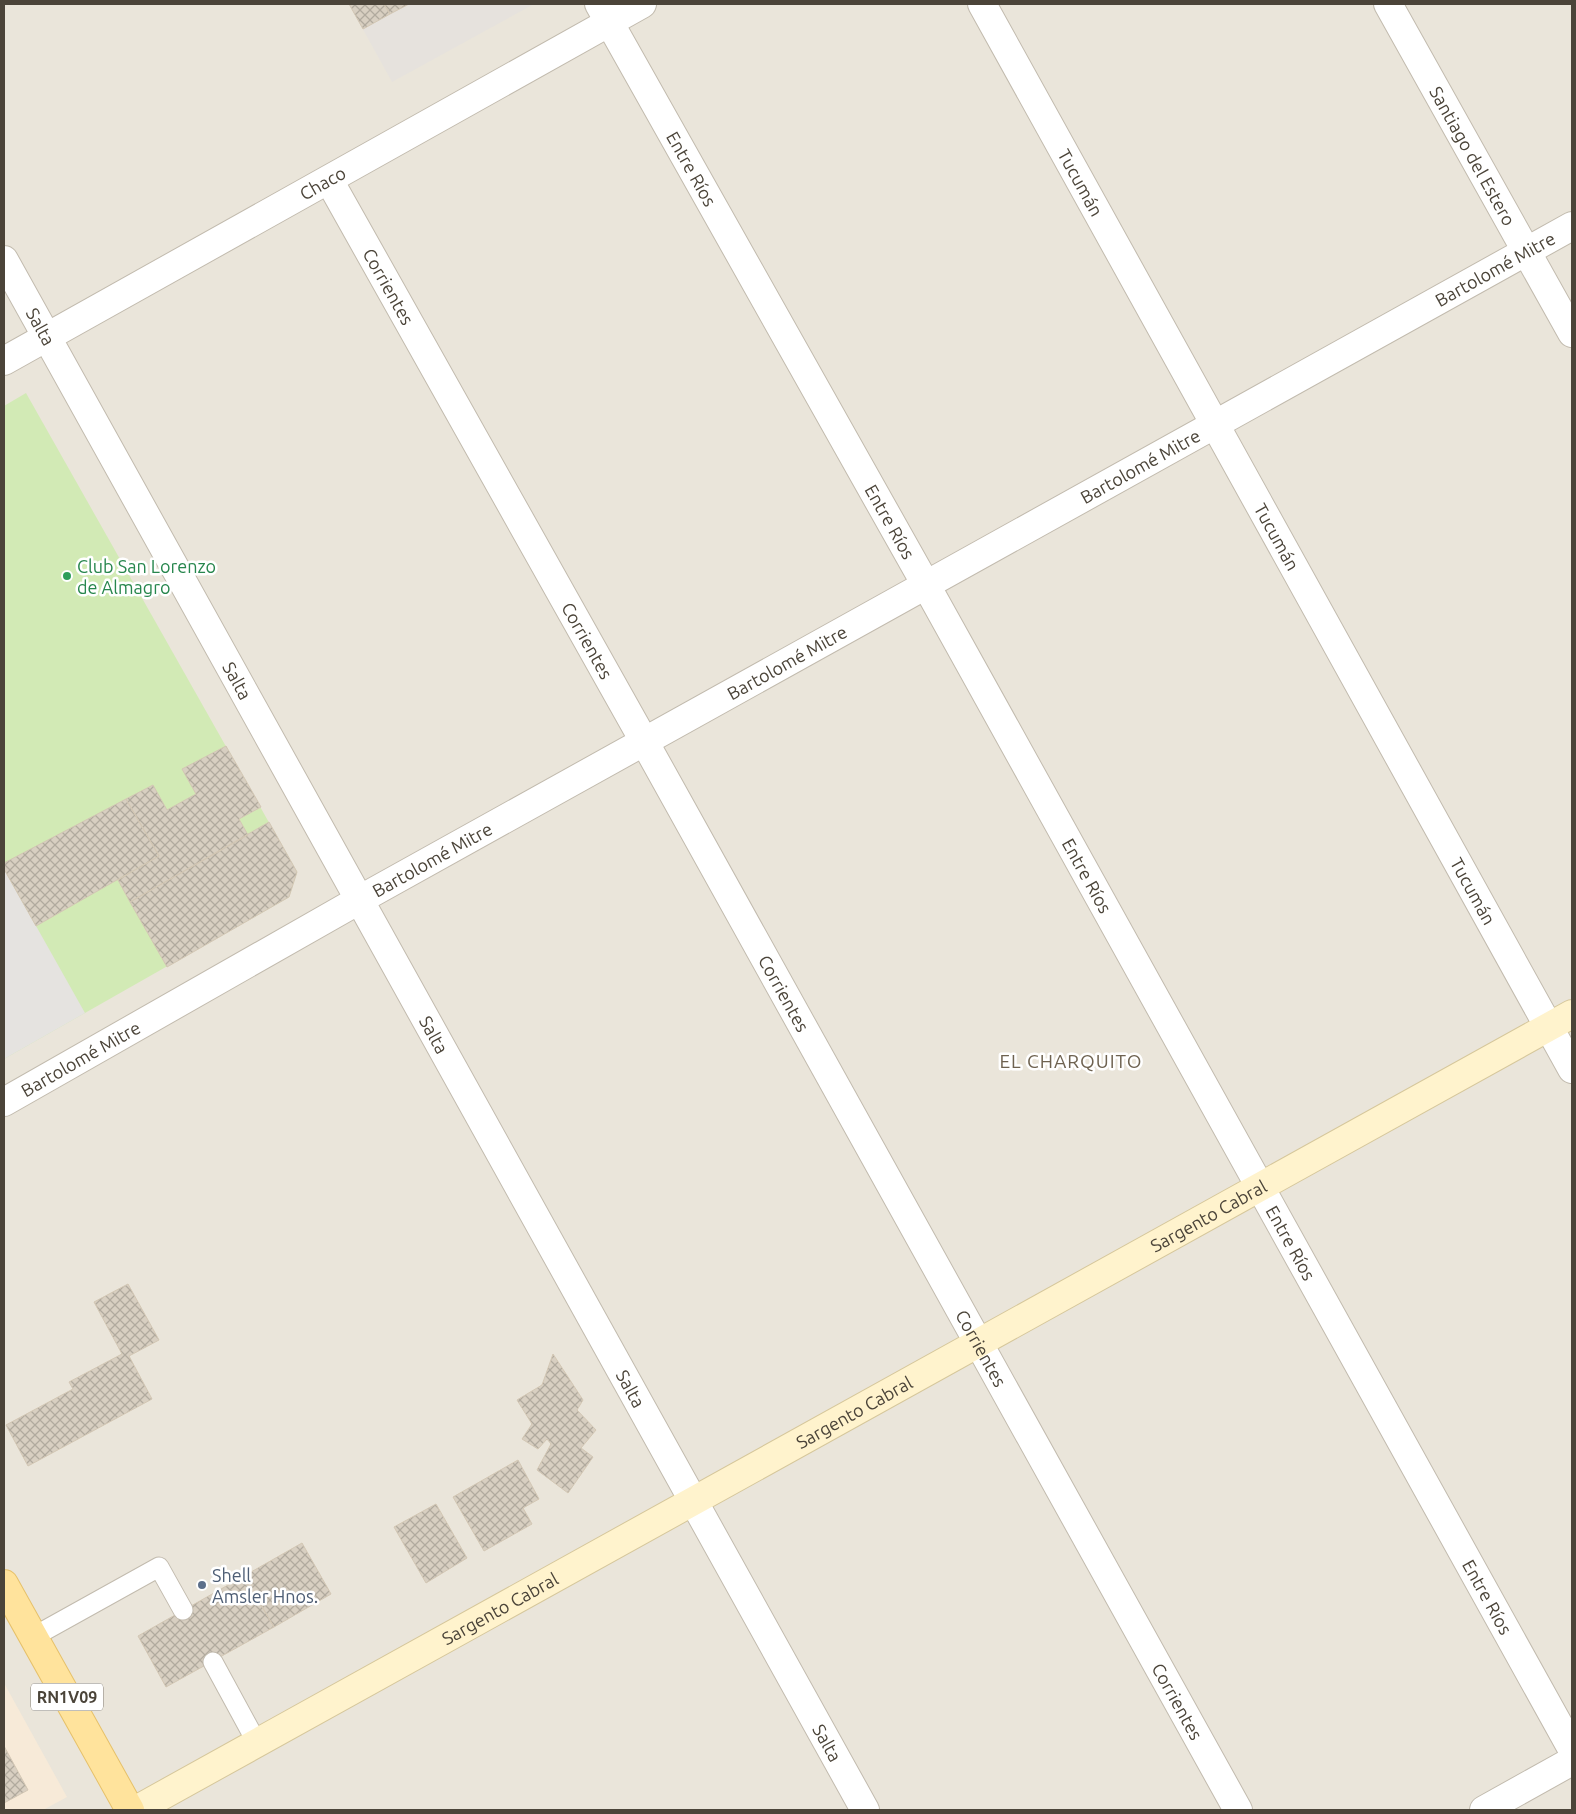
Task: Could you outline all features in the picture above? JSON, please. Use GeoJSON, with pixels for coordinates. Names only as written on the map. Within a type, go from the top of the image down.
{"type":"FeatureCollection","features":[{"type":"Feature","properties":{"kind":"main road","name":"Sargento Cabral"},"geometry":{"type":"LineString","coordinates":[[136,1810],[1572,1014]]}},
{"type":"Feature","properties":{"kind":"main road","name":"RN1V09"},"geometry":{"type":"LineString","coordinates":[[4,1584],[130,1810]]}},
{"type":"Feature","properties":{"kind":"street","name":"Chaco"},"geometry":{"type":"LineString","coordinates":[[4,361],[329,180],[604,13],[642,4]]}},
{"type":"Feature","properties":{"kind":"street","name":"Tucumán"},"geometry":{"type":"LineString","coordinates":[[982,4],[1572,1069]]}},
{"type":"Feature","properties":{"kind":"street","name":"Santiago del Estero"},"geometry":{"type":"LineString","coordinates":[[1388,4],[1572,333]]}},
{"type":"Feature","properties":{"kind":"street","name":"Entre Ríos"},"geometry":{"type":"LineString","coordinates":[[604,13],[926,585],[1572,1749]]}},
{"type":"Feature","properties":{"kind":"street","name":"Corrientes"},"geometry":{"type":"LineString","coordinates":[[329,180],[644,741],[1238,1810]]}},
{"type":"Feature","properties":{"kind":"street","name":"Bartolomé Mitre"},"geometry":{"type":"LineString","coordinates":[[4,1102],[359,900],[1572,226]]}},
{"type":"Feature","properties":{"kind":"street","name":"Salta"},"geometry":{"type":"LineString","coordinates":[[4,260],[864,1810]]}},
{"type":"Feature","properties":{"kind":"street"},"geometry":{"type":"LineString","coordinates":[[1484,1810],[1572,1761]]}},
{"type":"Feature","properties":{"kind":"lane"},"geometry":{"type":"LineString","coordinates":[[33,1637],[160,1567],[183,1610]]}},
{"type":"Feature","properties":{"kind":"lane"},"geometry":{"type":"LineString","coordinates":[[213,1662],[257,1743]]}},
{"type":"Feature","properties":{"kind":"shaded area"},"geometry":{"type":"Polygon","coordinates":[[[4,4],[1572,4],[1572,1810],[4,1810],[4,4]]]}},
{"type":"Feature","properties":{"kind":"shaded area"},"geometry":{"type":"Polygon","coordinates":[[[349,4],[534,4],[392,82],[349,4]]]}},
{"type":"Feature","properties":{"kind":"shaded area"},"geometry":{"type":"Polygon","coordinates":[[[4,869],[85,1013],[4,1059],[4,869]]]}},
{"type":"Feature","properties":{"kind":"shaded area"},"geometry":{"type":"Polygon","coordinates":[[[4,1683],[67,1797],[43,1810],[4,1810],[4,1683]]]}},
{"type":"Feature","properties":{"kind":"green space","name":"Club San Lorenzo de Almagro"},"geometry":{"type":"Polygon","coordinates":[[[26,393],[297,872],[289,897],[4,1059],[4,406],[26,393]]]}},
{"type":"Feature","properties":{"kind":"building"},"geometry":{"type":"Polygon","coordinates":[[[349,4],[384,4],[390,14],[363,29],[349,4]]]}},
{"type":"Feature","properties":{"kind":"building"},"geometry":{"type":"Polygon","coordinates":[[[384,4],[409,4],[390,14],[384,4]]]}},
{"type":"Feature","properties":{"kind":"building"},"geometry":{"type":"Polygon","coordinates":[[[226,746],[261,807],[239,819],[248,835],[130,902],[118,880],[159,856],[126,799],[153,785],[167,810],[196,794],[182,769],[226,746]]]}},
{"type":"Feature","properties":{"kind":"building"},"geometry":{"type":"Polygon","coordinates":[[[126,799],[159,856],[36,926],[4,869],[4,863],[126,799]]]}},
{"type":"Feature","properties":{"kind":"building"},"geometry":{"type":"Polygon","coordinates":[[[269,822],[297,872],[289,897],[167,967],[130,902],[269,822]]]}},
{"type":"Feature","properties":{"kind":"building"},"geometry":{"type":"Polygon","coordinates":[[[128,1284],[159,1340],[129,1356],[152,1399],[28,1466],[6,1425],[73,1389],[69,1382],[122,1354],[94,1302],[128,1284]]]}},
{"type":"Feature","properties":{"kind":"building"},"geometry":{"type":"Polygon","coordinates":[[[553,1354],[583,1400],[577,1410],[596,1430],[581,1448],[593,1457],[568,1493],[537,1470],[551,1444],[547,1439],[538,1449],[522,1439],[532,1424],[517,1400],[542,1385],[553,1354]]]}},
{"type":"Feature","properties":{"kind":"building"},"geometry":{"type":"Polygon","coordinates":[[[518,1460],[539,1499],[523,1508],[532,1524],[484,1551],[453,1497],[518,1460]]]}},
{"type":"Feature","properties":{"kind":"building"},"geometry":{"type":"Polygon","coordinates":[[[436,1504],[467,1558],[426,1583],[394,1527],[436,1504]]]}},
{"type":"Feature","properties":{"kind":"building"},"geometry":{"type":"Polygon","coordinates":[[[302,1543],[331,1594],[274,1627],[244,1576],[302,1543]]]}},
{"type":"Feature","properties":{"kind":"building"},"geometry":{"type":"Polygon","coordinates":[[[244,1576],[274,1627],[166,1687],[138,1636],[244,1576]]]}},
{"type":"Feature","properties":{"kind":"building"},"geometry":{"type":"Polygon","coordinates":[[[4,1746],[28,1790],[4,1803],[4,1746]]]}},
{"type":"Feature","properties":{"kind":"place","name":"Club San Lorenzo de Almagro"},"geometry":{"type":"Point","coordinates":[67,576]}},
{"type":"Feature","properties":{"kind":"place","name":"Shell Amsler Hnos."},"geometry":{"type":"Point","coordinates":[202,1585]}},
{"type":"Feature","properties":{"kind":"district","name":"EL CHARQUITO"},"geometry":{"type":"Point","coordinates":[1071,1061]}}]}
